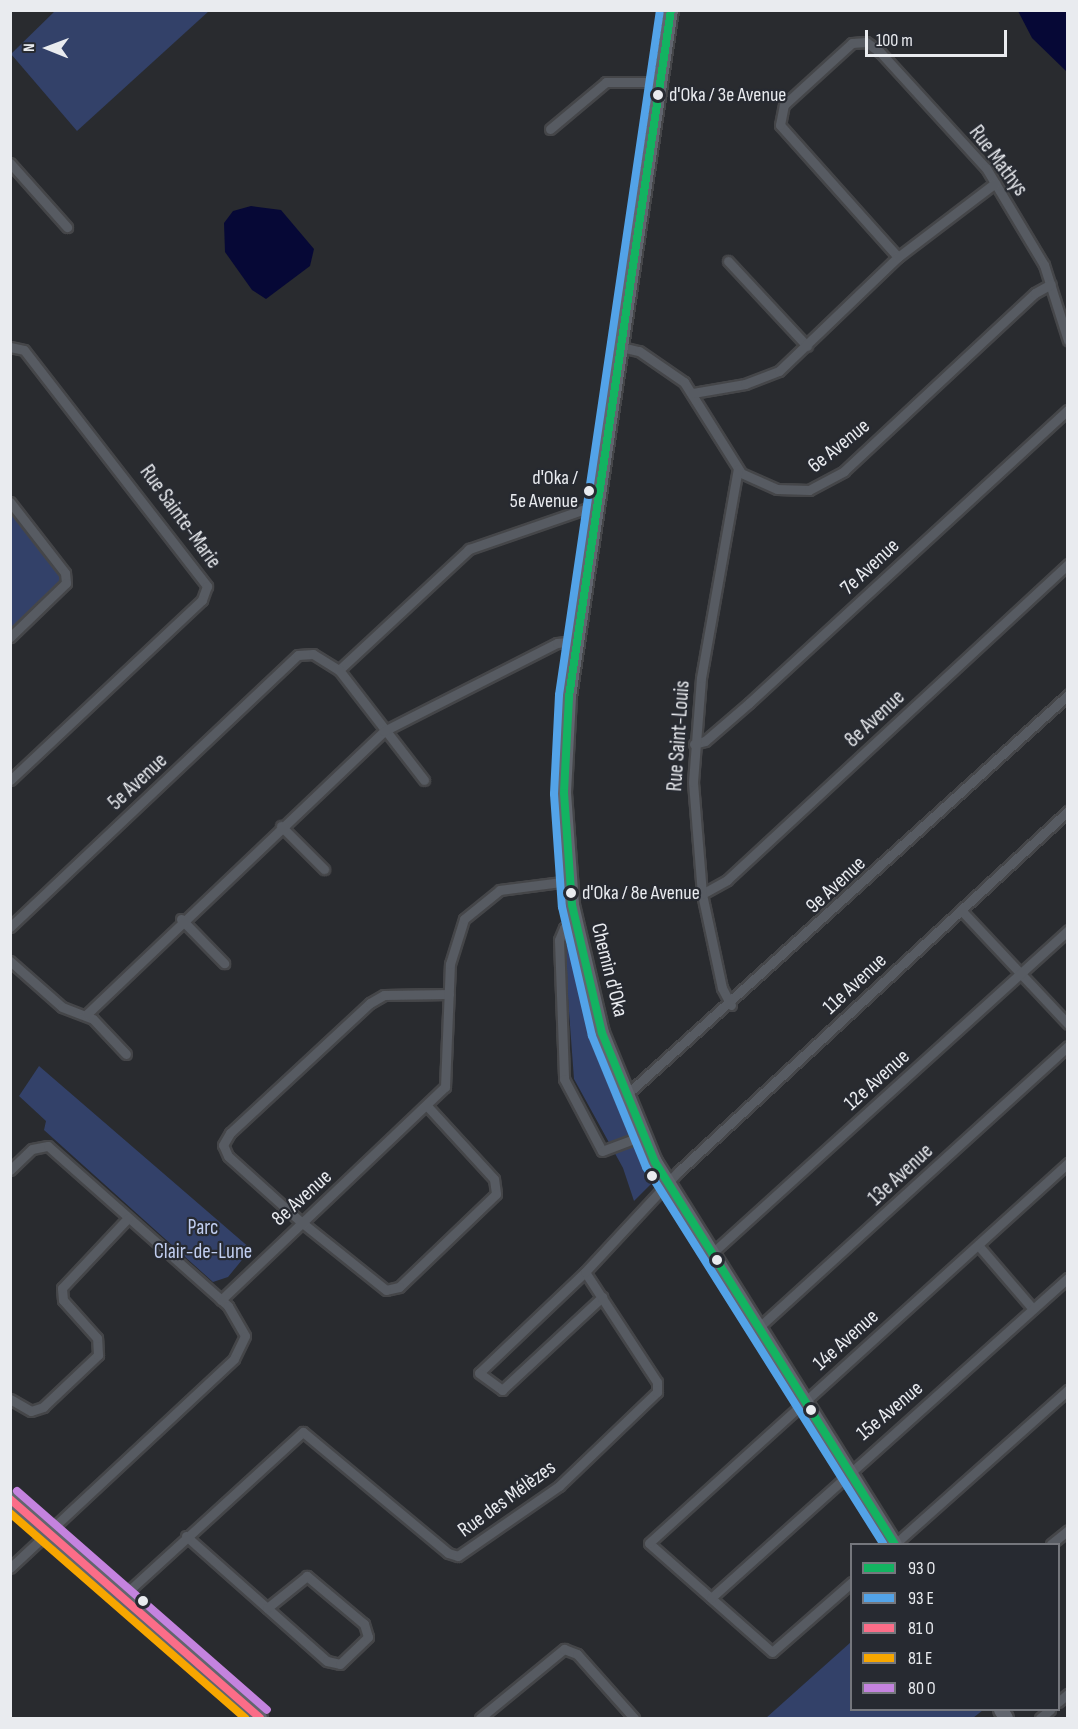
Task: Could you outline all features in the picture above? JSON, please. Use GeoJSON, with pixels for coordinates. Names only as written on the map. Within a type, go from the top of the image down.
{"type":"FeatureCollection","features":[{"type":"Feature","properties":{"kind":"main road","name":"Chemin d'Oka"},"geometry":{"type":"LineString","coordinates":[[671,10],[576,641],[565,744],[569,881],[575,923],[595,1009],[625,1096],[666,1184],[894,1543]]}},
{"type":"Feature","properties":{"kind":"main road"},"geometry":{"type":"LineString","coordinates":[[10,1499],[260,1719]]}},
{"type":"Feature","properties":{"kind":"street","name":"Rue Mathys"},"geometry":{"type":"LineString","coordinates":[[898,257],[780,125],[784,105],[852,43],[866,42],[880,52],[995,183],[1051,284],[1068,340]]}},
{"type":"Feature","properties":{"kind":"street"},"geometry":{"type":"LineString","coordinates":[[550,129],[606,82],[661,82]]}},
{"type":"Feature","properties":{"kind":"street"},"geometry":{"type":"LineString","coordinates":[[10,163],[67,227]]}},
{"type":"Feature","properties":{"kind":"street"},"geometry":{"type":"LineString","coordinates":[[693,393],[762,379],[807,346],[898,257],[995,183]]}},
{"type":"Feature","properties":{"kind":"street"},"geometry":{"type":"LineString","coordinates":[[728,261],[807,346]]}},
{"type":"Feature","properties":{"kind":"street","name":"6e Avenue"},"geometry":{"type":"LineString","coordinates":[[738,469],[784,490],[809,490],[830,482],[1029,298],[1051,284]]}},
{"type":"Feature","properties":{"kind":"street","name":"Rue Sainte-Marie"},"geometry":{"type":"LineString","coordinates":[[10,347],[24,350],[207,586],[202,600],[10,780]]}},
{"type":"Feature","properties":{"kind":"street"},"geometry":{"type":"LineString","coordinates":[[621,347],[652,359],[693,393],[738,469]]}},
{"type":"Feature","properties":{"kind":"street","name":"7e Avenue"},"geometry":{"type":"LineString","coordinates":[[694,744],[705,741],[749,703],[1068,410]]}},
{"type":"Feature","properties":{"kind":"street","name":"Rue Saint-Louis"},"geometry":{"type":"LineString","coordinates":[[731,1005],[722,988],[702,894],[694,828],[694,744],[738,469]]}},
{"type":"Feature","properties":{"kind":"street"},"geometry":{"type":"LineString","coordinates":[[10,502],[65,573],[66,583],[10,637]]}},
{"type":"Feature","properties":{"kind":"street"},"geometry":{"type":"LineString","coordinates":[[424,780],[339,670],[469,549],[597,505]]}},
{"type":"Feature","properties":{"kind":"street","name":"8e Avenue"},"geometry":{"type":"LineString","coordinates":[[702,894],[727,880],[1068,564]]}},
{"type":"Feature","properties":{"kind":"street"},"geometry":{"type":"LineString","coordinates":[[86,1015],[181,919],[384,731],[557,643],[576,641]]}},
{"type":"Feature","properties":{"kind":"street","name":"5e Avenue"},"geometry":{"type":"LineString","coordinates":[[10,927],[290,663],[313,654],[339,670]]}},
{"type":"Feature","properties":{"kind":"street","name":"9e Avenue"},"geometry":{"type":"LineString","coordinates":[[625,1096],[731,1005],[1068,695]]}},
{"type":"Feature","properties":{"kind":"street","name":"11e Avenue"},"geometry":{"type":"LineString","coordinates":[[666,1184],[1068,811]]}},
{"type":"Feature","properties":{"kind":"street"},"geometry":{"type":"LineString","coordinates":[[281,826],[324,869]]}},
{"type":"Feature","properties":{"kind":"street","name":"8e Avenue"},"geometry":{"type":"LineString","coordinates":[[221,1300],[301,1222],[429,1108],[445,1086],[450,1066],[449,994],[456,935],[476,905],[509,888],[569,881]]}},
{"type":"Feature","properties":{"kind":"street"},"geometry":{"type":"LineString","coordinates":[[961,910],[1068,1024]]}},
{"type":"Feature","properties":{"kind":"street"},"geometry":{"type":"LineString","coordinates":[[181,919],[224,963]]}},
{"type":"Feature","properties":{"kind":"street"},"geometry":{"type":"LineString","coordinates":[[575,923],[564,928],[559,940],[564,1079],[602,1151],[642,1136]]}},
{"type":"Feature","properties":{"kind":"street","name":"12e Avenue"},"geometry":{"type":"LineString","coordinates":[[710,1255],[1068,930]]}},
{"type":"Feature","properties":{"kind":"street"},"geometry":{"type":"LineString","coordinates":[[10,961],[62,1007],[86,1015],[126,1054]]}},
{"type":"Feature","properties":{"kind":"street"},"geometry":{"type":"LineString","coordinates":[[429,1108],[494,1179],[496,1194],[399,1287],[374,1285],[228,1156],[223,1145],[230,1133],[370,1003],[384,994],[449,994]]}},
{"type":"Feature","properties":{"kind":"street","name":"13e Avenue"},"geometry":{"type":"LineString","coordinates":[[757,1329],[1068,1046]]}},
{"type":"Feature","properties":{"kind":"street"},"geometry":{"type":"LineString","coordinates":[[10,1170],[32,1149],[48,1146],[221,1300],[242,1324],[242,1347],[234,1359],[10,1568]]}},
{"type":"Feature","properties":{"kind":"street","name":"14e Avenue"},"geometry":{"type":"LineString","coordinates":[[711,1598],[649,1543],[1068,1164]]}},
{"type":"Feature","properties":{"kind":"street"},"geometry":{"type":"LineString","coordinates":[[602,1297],[502,1390],[479,1373],[585,1272],[666,1184]]}},
{"type":"Feature","properties":{"kind":"street"},"geometry":{"type":"LineString","coordinates":[[10,1399],[31,1411],[43,1407],[98,1355],[97,1338],[63,1300],[62,1288],[128,1218]]}},
{"type":"Feature","properties":{"kind":"street"},"geometry":{"type":"LineString","coordinates":[[978,1245],[1033,1309]]}},
{"type":"Feature","properties":{"kind":"street","name":"Rue des Mélèzes"},"geometry":{"type":"LineString","coordinates":[[122,1598],[186,1536],[303,1432],[448,1553],[466,1552],[559,1486],[657,1392],[657,1382],[585,1272]]}},
{"type":"Feature","properties":{"kind":"street","name":"15e Avenue"},"geometry":{"type":"LineString","coordinates":[[711,1598],[1068,1278]]}},
{"type":"Feature","properties":{"kind":"street"},"geometry":{"type":"LineString","coordinates":[[897,1543],[1068,1390]]}},
{"type":"Feature","properties":{"kind":"street"},"geometry":{"type":"LineString","coordinates":[[1054,1543],[1068,1530]]}},
{"type":"Feature","properties":{"kind":"street"},"geometry":{"type":"LineString","coordinates":[[186,1536],[267,1608],[327,1661],[340,1664],[368,1637],[364,1624],[307,1576],[267,1608]]}},
{"type":"Feature","properties":{"kind":"street"},"geometry":{"type":"LineString","coordinates":[[711,1598],[772,1652],[850,1584]]}},
{"type":"Feature","properties":{"kind":"street"},"geometry":{"type":"LineString","coordinates":[[480,1719],[564,1649],[577,1654],[634,1719]]}},
{"type":"Feature","properties":{"kind":"green space"},"geometry":{"type":"Polygon","coordinates":[[[56,10],[209,11],[77,131],[11,54],[56,10]]]}},
{"type":"Feature","properties":{"kind":"green space"},"geometry":{"type":"Polygon","coordinates":[[[10,502],[66,583],[10,637],[10,502]]]}},
{"type":"Feature","properties":{"kind":"green space"},"geometry":{"type":"Polygon","coordinates":[[[564,944],[571,947],[613,1096],[652,1183],[634,1201],[623,1168],[574,1079],[564,944]]]}},
{"type":"Feature","properties":{"kind":"green space","name":"Parc Clair-de-Lune"},"geometry":{"type":"Polygon","coordinates":[[[39,1066],[251,1249],[228,1277],[213,1282],[44,1130],[46,1121],[19,1096],[39,1066]]]}},
{"type":"Feature","properties":{"kind":"green space"},"geometry":{"type":"Polygon","coordinates":[[[850,1643],[850,1711],[982,1711],[973,1718],[766,1718],[850,1643]]]}},
{"type":"Feature","properties":{"kind":"shaded area"},"geometry":{"type":"Polygon","coordinates":[[[1018,11],[1067,11],[1067,72],[1032,38],[1018,11]]]}},
{"type":"Feature","properties":{"kind":"shaded area"},"geometry":{"type":"Polygon","coordinates":[[[251,206],[281,210],[314,249],[310,266],[266,299],[252,290],[225,252],[224,223],[233,211],[251,206]]]}},
{"type":"Feature","properties":{"kind":"transit line"},"geometry":{"type":"LineString","coordinates":[[660,10],[559,695],[554,794],[562,907],[592,1036],[646,1167],[882,1543]]}},
{"type":"Feature","properties":{"kind":"transit line"},"geometry":{"type":"LineString","coordinates":[[671,10],[569,697],[564,793],[572,905],[602,1033],[655,1162],[894,1543]]}},
{"type":"Feature","properties":{"kind":"transit line"},"geometry":{"type":"LineString","coordinates":[[17,1491],[267,1710]]}},
{"type":"Feature","properties":{"kind":"transit line"},"geometry":{"type":"LineString","coordinates":[[10,1499],[260,1718]]}},
{"type":"Feature","properties":{"kind":"transit line"},"geometry":{"type":"LineString","coordinates":[[10,1513],[245,1718]]}},
{"type":"Feature","properties":{"kind":"place","name":"d'Oka / 3e Avenue"},"geometry":{"type":"Point","coordinates":[658,95]}},
{"type":"Feature","properties":{"kind":"place","name":"d'Oka / 5e Avenue"},"geometry":{"type":"Point","coordinates":[589,491]}},
{"type":"Feature","properties":{"kind":"place","name":"d'Oka / 8e Avenue"},"geometry":{"type":"Point","coordinates":[571,893]}}]}
